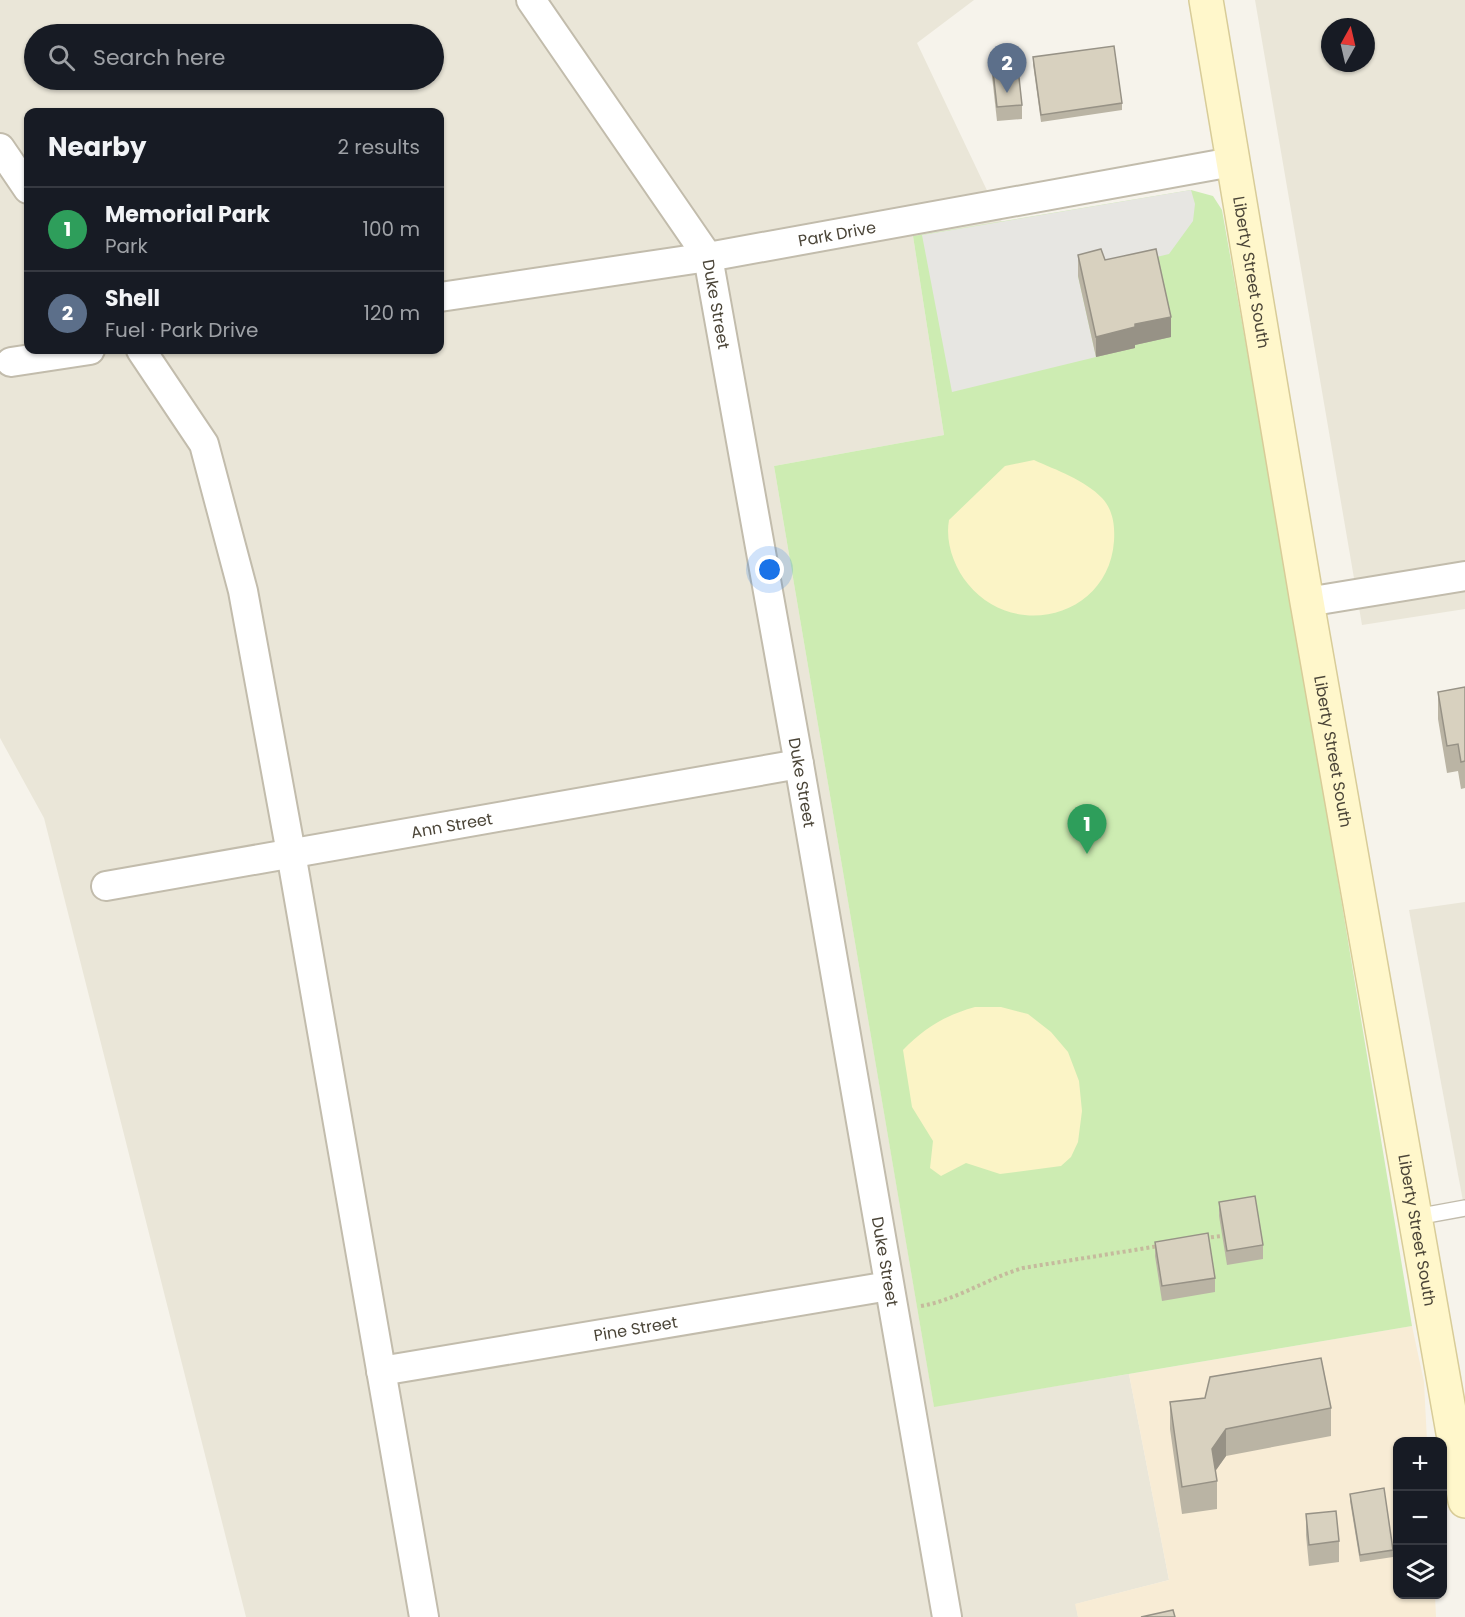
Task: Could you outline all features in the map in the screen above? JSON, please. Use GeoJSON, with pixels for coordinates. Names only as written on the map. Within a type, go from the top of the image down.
{"type":"FeatureCollection","features":[{"type":"Feature","properties":{"kind":"main road","name":"Liberty Street South"},"geometry":{"type":"LineString","coordinates":[[1206,0],[1307,602],[1465,1501]]}},
{"type":"Feature","properties":{"kind":"street","name":"Duke Street"},"geometry":{"type":"LineString","coordinates":[[531,0],[708,257],[799,764],[947,1617]]}},
{"type":"Feature","properties":{"kind":"street"},"geometry":{"type":"LineString","coordinates":[[0,148],[24,183]]}},
{"type":"Feature","properties":{"kind":"street","name":"Park Drive"},"geometry":{"type":"LineString","coordinates":[[444,296],[708,257],[1232,162]]}},
{"type":"Feature","properties":{"kind":"street"},"geometry":{"type":"LineString","coordinates":[[10,362],[63,354]]}},
{"type":"Feature","properties":{"kind":"street"},"geometry":{"type":"LineString","coordinates":[[144,354],[204,444],[243,591],[424,1617]]}},
{"type":"Feature","properties":{"kind":"street"},"geometry":{"type":"LineString","coordinates":[[1307,602],[1465,576]]}},
{"type":"Feature","properties":{"kind":"street","name":"Ann Street"},"geometry":{"type":"LineString","coordinates":[[106,886],[799,764]]}},
{"type":"Feature","properties":{"kind":"street","name":"Pine Street"},"geometry":{"type":"LineString","coordinates":[[381,1371],[889,1286]]}},
{"type":"Feature","properties":{"kind":"lane"},"geometry":{"type":"LineString","coordinates":[[1416,1217],[1465,1208]]}},
{"type":"Feature","properties":{"kind":"path"},"geometry":{"type":"LineString","coordinates":[[1198,1239],[1222,1236]]}},
{"type":"Feature","properties":{"kind":"path"},"geometry":{"type":"LineString","coordinates":[[917,1307],[942,1303],[1005,1273],[1023,1268],[1163,1245]]}},
{"type":"Feature","properties":{"kind":"shaded area"},"geometry":{"type":"Polygon","coordinates":[[[0,0],[974,0],[917,43],[1002,222],[913,236],[944,435],[774,466],[934,1406],[1129,1374],[1169,1580],[1076,1604],[1078,1617],[246,1617],[44,818],[0,738],[0,0]]]}},
{"type":"Feature","properties":{"kind":"shaded area"},"geometry":{"type":"Polygon","coordinates":[[[1255,0],[1465,0],[1465,609],[1362,625],[1255,0]]]}},
{"type":"Feature","properties":{"kind":"shaded area"},"geometry":{"type":"Polygon","coordinates":[[[1191,190],[1195,204],[1193,221],[1169,254],[1078,276],[1096,357],[952,392],[922,235],[1191,190]]]}},
{"type":"Feature","properties":{"kind":"shaded area"},"geometry":{"type":"Polygon","coordinates":[[[1465,902],[1465,1212],[1409,910],[1465,902]]]}},
{"type":"Feature","properties":{"kind":"shaded area"},"geometry":{"type":"Polygon","coordinates":[[[1412,1326],[1424,1382],[1427,1437],[1393,1437],[1393,1599],[1435,1599],[1436,1617],[1078,1617],[1075,1604],[1169,1580],[1129,1374],[1412,1326]]]}},
{"type":"Feature","properties":{"kind":"green space"},"geometry":{"type":"Polygon","coordinates":[[[1191,190],[1213,196],[1222,210],[1290,592],[1412,1326],[934,1407],[774,466],[944,435],[913,236],[1191,190]]]}},
{"type":"Feature","properties":{"kind":"sand"},"geometry":{"type":"Polygon","coordinates":[[[1034,460],[1079,481],[1102,498],[1111,513],[1114,524],[1114,541],[1108,567],[1096,588],[1078,603],[1056,612],[1033,615],[1010,612],[987,602],[968,584],[952,554],[948,528],[949,520],[1005,466],[1034,460]]]}},
{"type":"Feature","properties":{"kind":"sand"},"geometry":{"type":"Polygon","coordinates":[[[975,1007],[1001,1007],[1028,1014],[1051,1032],[1068,1052],[1079,1081],[1082,1111],[1078,1142],[1071,1157],[1061,1166],[1000,1174],[966,1163],[941,1176],[930,1168],[933,1141],[912,1107],[903,1050],[936,1023],[975,1007]]]}},
{"type":"Feature","properties":{"kind":"building"},"geometry":{"type":"Polygon","coordinates":[[[1114,46],[1122,103],[1041,115],[1033,57],[1114,46]]]}},
{"type":"Feature","properties":{"kind":"building"},"geometry":{"type":"Polygon","coordinates":[[[1016,50],[1022,105],[997,107],[991,53],[1016,50]]]}},
{"type":"Feature","properties":{"kind":"building"},"geometry":{"type":"Polygon","coordinates":[[[1101,249],[1105,260],[1156,249],[1171,317],[1135,324],[1135,327],[1096,337],[1078,255],[1101,249]]]}},
{"type":"Feature","properties":{"kind":"building"},"geometry":{"type":"Polygon","coordinates":[[[1465,687],[1465,761],[1461,762],[1458,744],[1447,746],[1438,692],[1465,687]]]}},
{"type":"Feature","properties":{"kind":"building"},"geometry":{"type":"Polygon","coordinates":[[[1255,1196],[1263,1245],[1227,1251],[1219,1202],[1255,1196]]]}},
{"type":"Feature","properties":{"kind":"building"},"geometry":{"type":"Polygon","coordinates":[[[1208,1233],[1215,1278],[1162,1286],[1155,1242],[1208,1233]]]}},
{"type":"Feature","properties":{"kind":"building"},"geometry":{"type":"Polygon","coordinates":[[[1321,1358],[1331,1408],[1226,1429],[1212,1449],[1217,1481],[1182,1487],[1170,1402],[1205,1398],[1210,1377],[1321,1358]]]}},
{"type":"Feature","properties":{"kind":"building"},"geometry":{"type":"Polygon","coordinates":[[[1384,1488],[1393,1550],[1360,1555],[1350,1494],[1384,1488]]]}},
{"type":"Feature","properties":{"kind":"building"},"geometry":{"type":"Polygon","coordinates":[[[1336,1511],[1339,1541],[1309,1545],[1306,1514],[1336,1511]]]}},
{"type":"Feature","properties":{"kind":"building"},"geometry":{"type":"Polygon","coordinates":[[[1173,1610],[1175,1617],[1141,1617],[1173,1610]]]}},
{"type":"Feature","properties":{"kind":"place","name":"Shell"},"geometry":{"type":"Point","coordinates":[1007,93]}},
{"type":"Feature","properties":{"kind":"place","name":"Memorial Park"},"geometry":{"type":"Point","coordinates":[1087,854]}}]}
